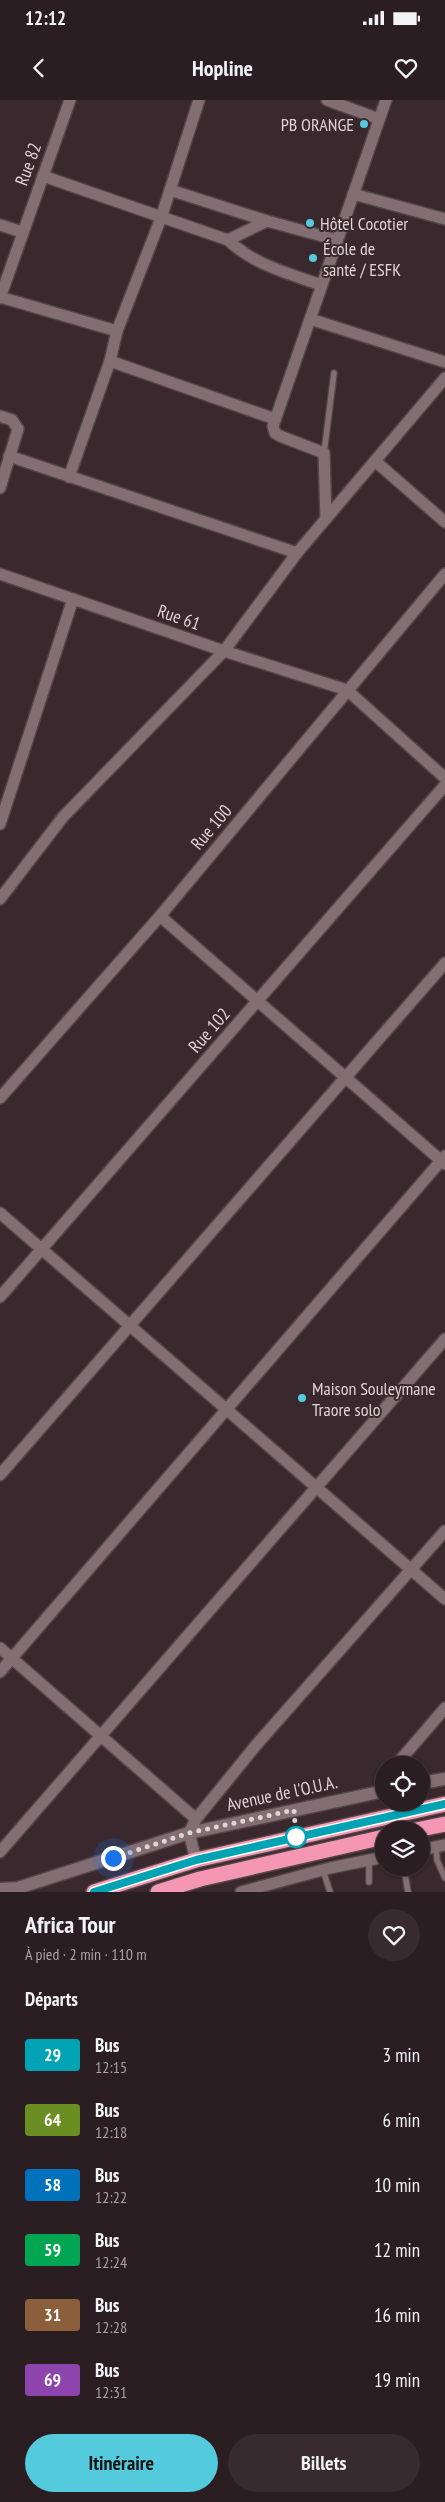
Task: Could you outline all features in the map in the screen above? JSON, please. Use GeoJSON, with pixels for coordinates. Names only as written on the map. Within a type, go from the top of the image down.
{"type":"FeatureCollection","features":[{"type":"Feature","properties":{"kind":"highway"},"geometry":{"type":"LineString","coordinates":[[94,1892],[196,1860],[445,1804]]}},
{"type":"Feature","properties":{"kind":"highway"},"geometry":{"type":"LineString","coordinates":[[430,1827],[445,1824]]}},
{"type":"Feature","properties":{"kind":"highway"},"geometry":{"type":"LineString","coordinates":[[158,1892],[200,1879],[375,1839]]}},
{"type":"Feature","properties":{"kind":"street","name":"Rue 82"},"geometry":{"type":"LineString","coordinates":[[0,297],[70,100]]}},
{"type":"Feature","properties":{"kind":"street"},"geometry":{"type":"LineString","coordinates":[[69,477],[110,361],[117,331],[161,218],[200,100]]}},
{"type":"Feature","properties":{"kind":"street"},"geometry":{"type":"LineString","coordinates":[[327,100],[379,119]]}},
{"type":"Feature","properties":{"kind":"street"},"geometry":{"type":"LineString","coordinates":[[326,519],[324,453],[280,436],[275,433],[273,426],[386,100]]}},
{"type":"Feature","properties":{"kind":"street"},"geometry":{"type":"LineString","coordinates":[[43,176],[228,240],[241,253],[260,263],[321,285]]}},
{"type":"Feature","properties":{"kind":"street"},"geometry":{"type":"LineString","coordinates":[[170,190],[267,221],[337,240]]}},
{"type":"Feature","properties":{"kind":"street"},"geometry":{"type":"LineString","coordinates":[[353,194],[445,219]]}},
{"type":"Feature","properties":{"kind":"street"},"geometry":{"type":"LineString","coordinates":[[228,240],[267,221]]}},
{"type":"Feature","properties":{"kind":"street"},"geometry":{"type":"LineString","coordinates":[[0,225],[22,232]]}},
{"type":"Feature","properties":{"kind":"street"},"geometry":{"type":"LineString","coordinates":[[0,297],[117,331]]}},
{"type":"Feature","properties":{"kind":"street"},"geometry":{"type":"LineString","coordinates":[[310,319],[445,362]]}},
{"type":"Feature","properties":{"kind":"street"},"geometry":{"type":"LineString","coordinates":[[110,361],[275,419]]}},
{"type":"Feature","properties":{"kind":"street"},"geometry":{"type":"LineString","coordinates":[[0,899],[63,817],[224,651],[297,553],[445,378]]}},
{"type":"Feature","properties":{"kind":"street"},"geometry":{"type":"LineString","coordinates":[[0,416],[12,420],[18,429],[0,488]]}},
{"type":"Feature","properties":{"kind":"street"},"geometry":{"type":"LineString","coordinates":[[9,456],[297,553]]}},
{"type":"Feature","properties":{"kind":"street"},"geometry":{"type":"LineString","coordinates":[[375,461],[445,522]]}},
{"type":"Feature","properties":{"kind":"street","name":"Rue 61"},"geometry":{"type":"LineString","coordinates":[[0,574],[224,651],[347,690]]}},
{"type":"Feature","properties":{"kind":"street","name":"Rue 100"},"geometry":{"type":"LineString","coordinates":[[0,1098],[160,916],[445,574]]}},
{"type":"Feature","properties":{"kind":"street"},"geometry":{"type":"LineString","coordinates":[[0,824],[73,599]]}},
{"type":"Feature","properties":{"kind":"street"},"geometry":{"type":"LineString","coordinates":[[347,690],[445,778]]}},
{"type":"Feature","properties":{"kind":"street","name":"Rue 102"},"geometry":{"type":"LineString","coordinates":[[0,1297],[445,785]]}},
{"type":"Feature","properties":{"kind":"street"},"geometry":{"type":"LineString","coordinates":[[0,1672],[444,1160],[160,916]]}},
{"type":"Feature","properties":{"kind":"street"},"geometry":{"type":"LineString","coordinates":[[0,1475],[445,963]]}},
{"type":"Feature","properties":{"kind":"street"},"geometry":{"type":"LineString","coordinates":[[0,1213],[445,1599]]}},
{"type":"Feature","properties":{"kind":"street"},"geometry":{"type":"LineString","coordinates":[[0,1852],[445,1339]]}},
{"type":"Feature","properties":{"kind":"street"},"geometry":{"type":"LineString","coordinates":[[196,1860],[189,1833],[196,1819],[257,1744],[445,1531]]}},
{"type":"Feature","properties":{"kind":"street"},"geometry":{"type":"LineString","coordinates":[[0,1648],[196,1819]]}},
{"type":"Feature","properties":{"kind":"street"},"geometry":{"type":"LineString","coordinates":[[404,1756],[445,1708]]}},
{"type":"Feature","properties":{"kind":"street"},"geometry":{"type":"LineString","coordinates":[[430,1781],[445,1778]]}},
{"type":"Feature","properties":{"kind":"street","name":"Avenue de l'O.U.A."},"geometry":{"type":"LineString","coordinates":[[0,1889],[18,1888],[189,1833],[375,1792]]}},
{"type":"Feature","properties":{"kind":"street"},"geometry":{"type":"LineString","coordinates":[[241,1892],[262,1889],[323,1870],[375,1859]]}},
{"type":"Feature","properties":{"kind":"lane"},"geometry":{"type":"LineString","coordinates":[[324,453],[334,373]]}},
{"type":"Feature","properties":{"kind":"lane"},"geometry":{"type":"LineString","coordinates":[[440,1846],[437,1860],[445,1878]]}},
{"type":"Feature","properties":{"kind":"lane"},"geometry":{"type":"LineString","coordinates":[[369,1860],[369,1882]]}},
{"type":"Feature","properties":{"kind":"lane"},"geometry":{"type":"LineString","coordinates":[[323,1870],[330,1892]]}},
{"type":"Feature","properties":{"kind":"lane"},"geometry":{"type":"LineString","coordinates":[[405,1876],[408,1892]]}},
{"type":"Feature","properties":{"kind":"bus line","name":"29"},"geometry":{"type":"LineString","coordinates":[[94,1892],[196,1860],[445,1804]]}},
{"type":"Feature","properties":{"kind":"place","name":"PB ORANGE"},"geometry":{"type":"Point","coordinates":[364,124]}},
{"type":"Feature","properties":{"kind":"place","name":"Hôtel Cocotier"},"geometry":{"type":"Point","coordinates":[310,223]}},
{"type":"Feature","properties":{"kind":"place","name":"École de santé / ESFK"},"geometry":{"type":"Point","coordinates":[313,258]}},
{"type":"Feature","properties":{"kind":"place","name":"Maison Souleymane Traore solo"},"geometry":{"type":"Point","coordinates":[302,1398]}},
{"type":"Feature","properties":{"kind":"route"},"geometry":{"type":"LineString","coordinates":[[113,1858],[189,1833],[294,1810],[296,1837]]}}]}
